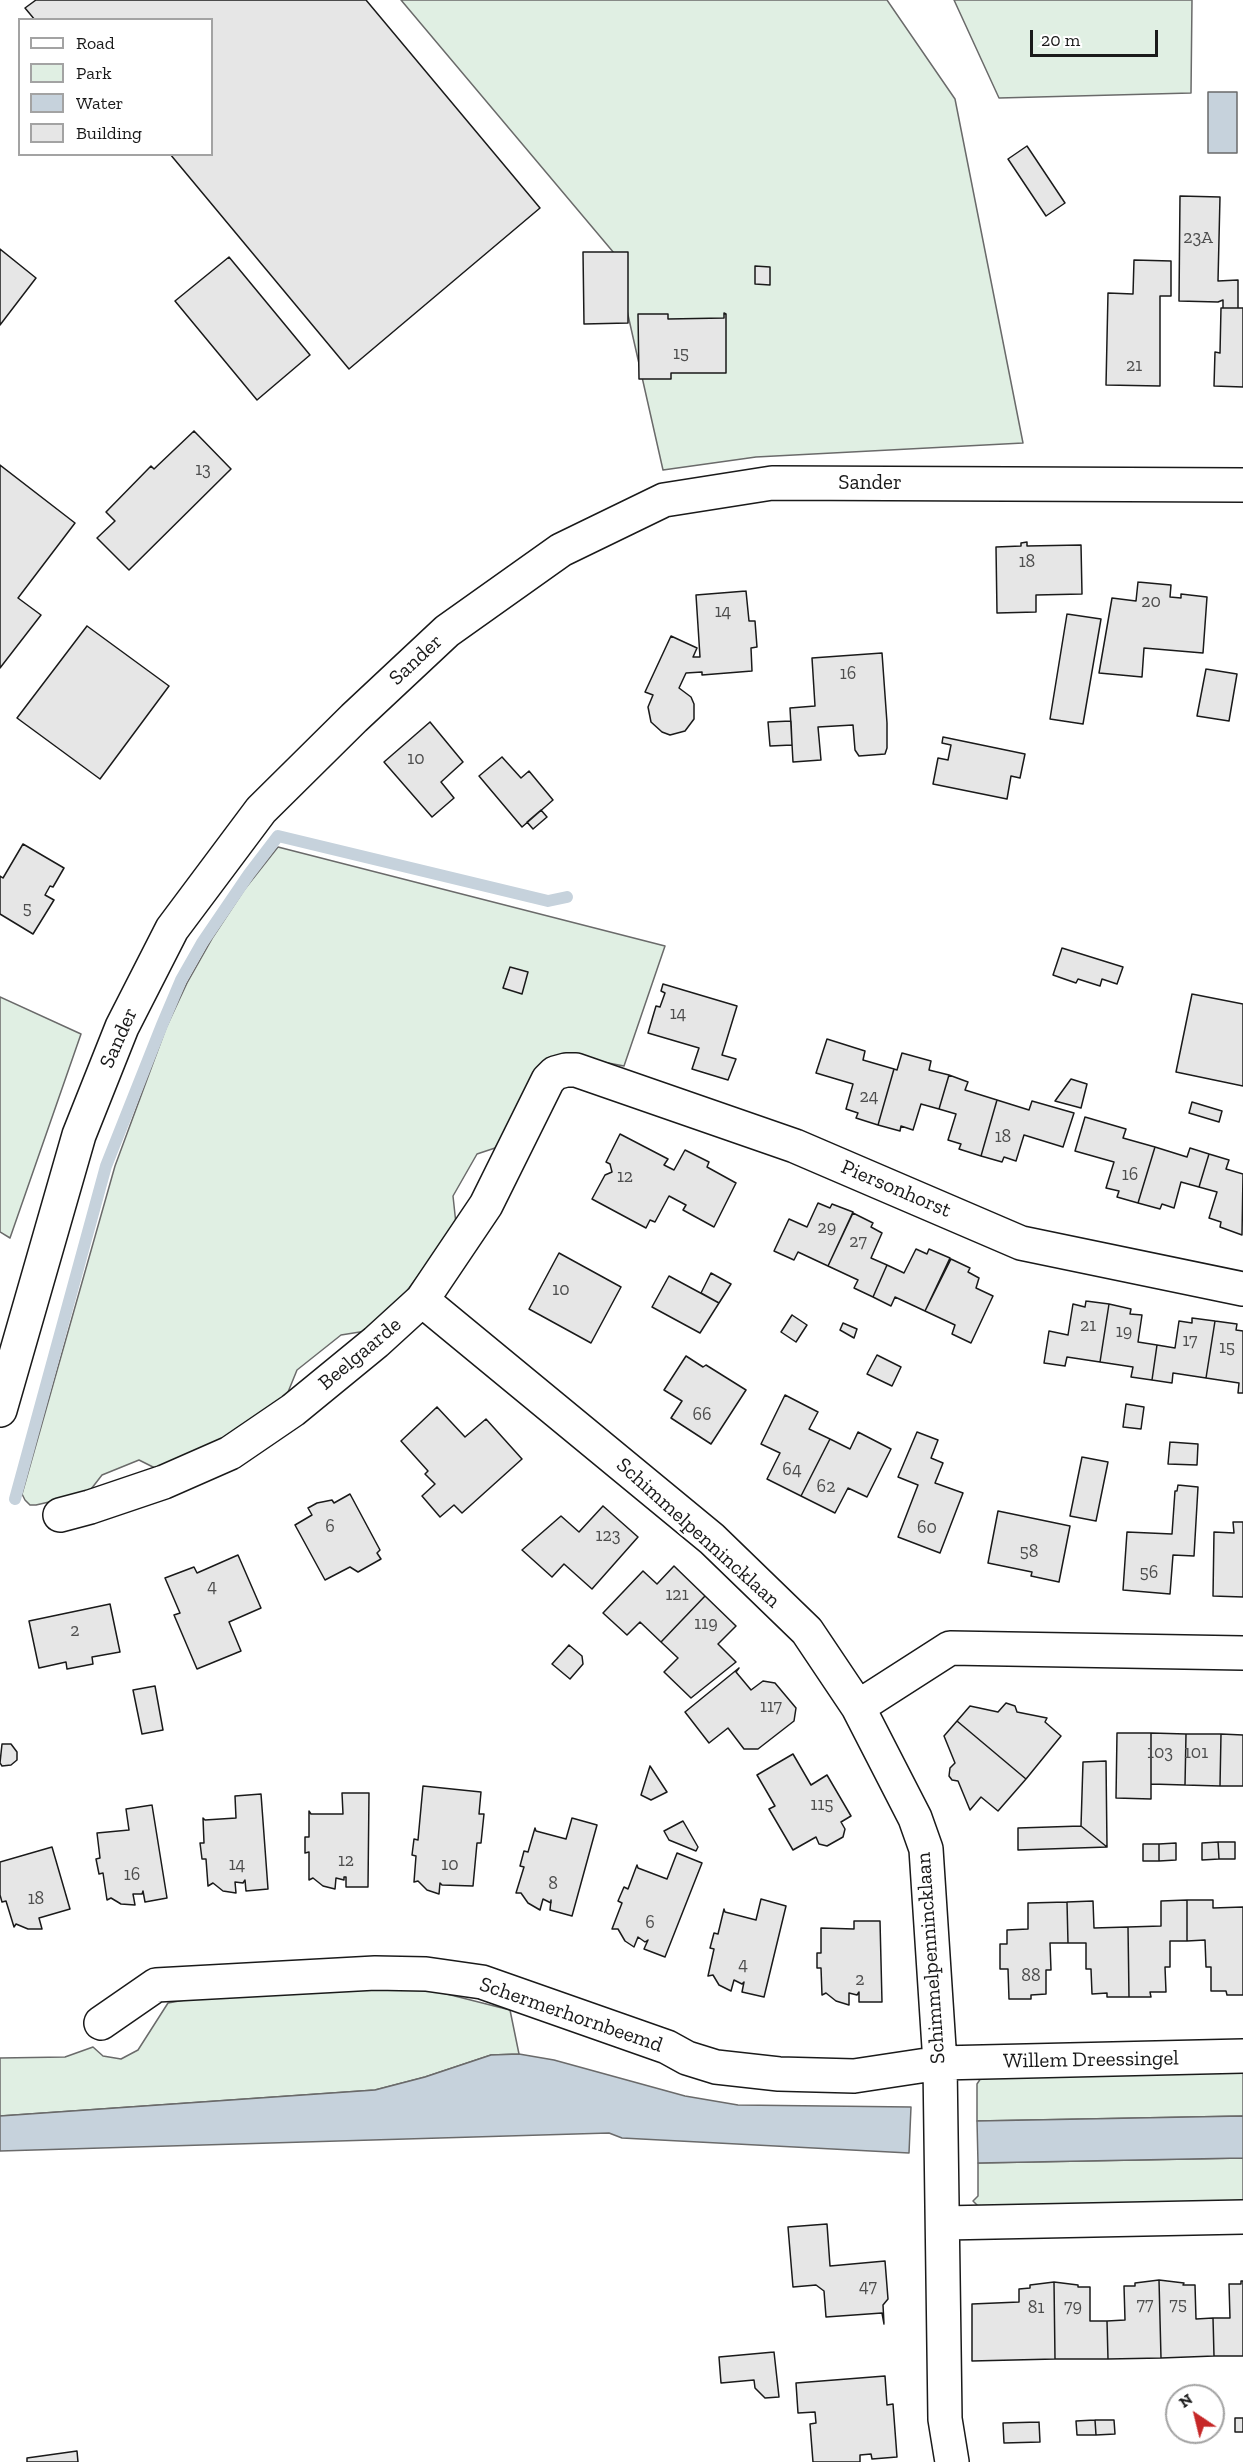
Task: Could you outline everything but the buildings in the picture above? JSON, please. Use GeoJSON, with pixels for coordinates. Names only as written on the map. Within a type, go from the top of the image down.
{"type":"FeatureCollection","features":[{"type":"Feature","properties":{"kind":"street","name":"Sander"},"geometry":{"type":"LineString","coordinates":[[0,1410],[79,1135],[122,1028],[172,929],[261,810],[354,718],[447,631],[561,550],[664,500],[772,483],[1243,485]]}},
{"type":"Feature","properties":{"kind":"street","name":"Piersonhorst"},"geometry":{"type":"LineString","coordinates":[[555,1073],[576,1070],[795,1146],[1021,1243],[1243,1289]]}},
{"type":"Feature","properties":{"kind":"street","name":"Beelgaarde"},"geometry":{"type":"LineString","coordinates":[[60,1515],[164,1482],[230,1454],[294,1410],[376,1342],[422,1300],[486,1205],[544,1089],[555,1073]]}},
{"type":"Feature","properties":{"kind":"street","name":"Schimmelpennincklaan"},"geometry":{"type":"LineString","coordinates":[[422,1300],[712,1539],[807,1631],[858,1707],[915,1818],[926,1850],[940,2063],[945,2419],[952,2462]]}},
{"type":"Feature","properties":{"kind":"street"},"geometry":{"type":"LineString","coordinates":[[858,1707],[950,1648],[1243,1653]]}},
{"type":"Feature","properties":{"kind":"street","name":"Schermerhornbeemd"},"geometry":{"type":"LineString","coordinates":[[101,2023],[156,1985],[375,1972],[426,1974],[482,1982],[667,2047],[687,2058],[716,2067],[779,2074],[854,2076],[940,2063]]}},
{"type":"Feature","properties":{"kind":"street","name":"Willem Dreessingel"},"geometry":{"type":"LineString","coordinates":[[940,2063],[1243,2056]]}},
{"type":"Feature","properties":{"kind":"street"},"geometry":{"type":"LineString","coordinates":[[944,2223],[1243,2217]]}},
{"type":"Feature","properties":{"kind":"green space"},"geometry":{"type":"Polygon","coordinates":[[[401,0],[887,0],[955,99],[1023,443],[756,457],[663,470],[614,253],[401,0]]]}},
{"type":"Feature","properties":{"kind":"green space"},"geometry":{"type":"Polygon","coordinates":[[[954,0],[1192,0],[1191,93],[999,98],[954,0]]]}},
{"type":"Feature","properties":{"kind":"green space"},"geometry":{"type":"Polygon","coordinates":[[[278,847],[665,946],[624,1066],[566,1055],[549,1058],[521,1110],[495,1148],[477,1154],[453,1196],[456,1224],[401,1299],[366,1331],[341,1335],[297,1370],[286,1397],[222,1444],[159,1470],[139,1460],[102,1475],[88,1493],[30,1505],[22,1494],[115,1166],[166,1028],[187,983],[213,937],[244,890],[278,847]]]}},
{"type":"Feature","properties":{"kind":"green space"},"geometry":{"type":"Polygon","coordinates":[[[0,997],[81,1034],[10,1238],[0,1232],[0,997]]]}},
{"type":"Feature","properties":{"kind":"green space"},"geometry":{"type":"Polygon","coordinates":[[[380,1987],[435,1991],[510,2010],[519,2054],[491,2055],[425,2077],[375,2090],[0,2116],[0,2058],[65,2057],[93,2047],[103,2056],[121,2059],[138,2050],[168,2003],[224,1993],[380,1987]]]}},
{"type":"Feature","properties":{"kind":"green space"},"geometry":{"type":"Polygon","coordinates":[[[1243,2072],[1243,2116],[977,2121],[977,2084],[981,2078],[1243,2072]]]}},
{"type":"Feature","properties":{"kind":"green space"},"geometry":{"type":"Polygon","coordinates":[[[1243,2158],[1243,2203],[979,2207],[973,2201],[978,2196],[978,2163],[1243,2158]]]}},
{"type":"Feature","properties":{"kind":"water"},"geometry":{"type":"Polygon","coordinates":[[[1208,92],[1237,92],[1237,153],[1208,153],[1208,92]]]}},
{"type":"Feature","properties":{"kind":"water"},"geometry":{"type":"Polygon","coordinates":[[[519,2054],[554,2060],[685,2096],[738,2105],[911,2107],[909,2153],[622,2138],[609,2133],[0,2151],[0,2116],[375,2090],[425,2077],[491,2055],[519,2054]]]}},
{"type":"Feature","properties":{"kind":"water"},"geometry":{"type":"Polygon","coordinates":[[[1243,2116],[1243,2158],[978,2163],[977,2121],[1243,2116]]]}},
{"type":"Feature","properties":{"kind":"waterway"},"geometry":{"type":"LineString","coordinates":[[15,1499],[106,1166],[181,980],[202,943],[278,836],[548,901],[567,897]]}}]}
